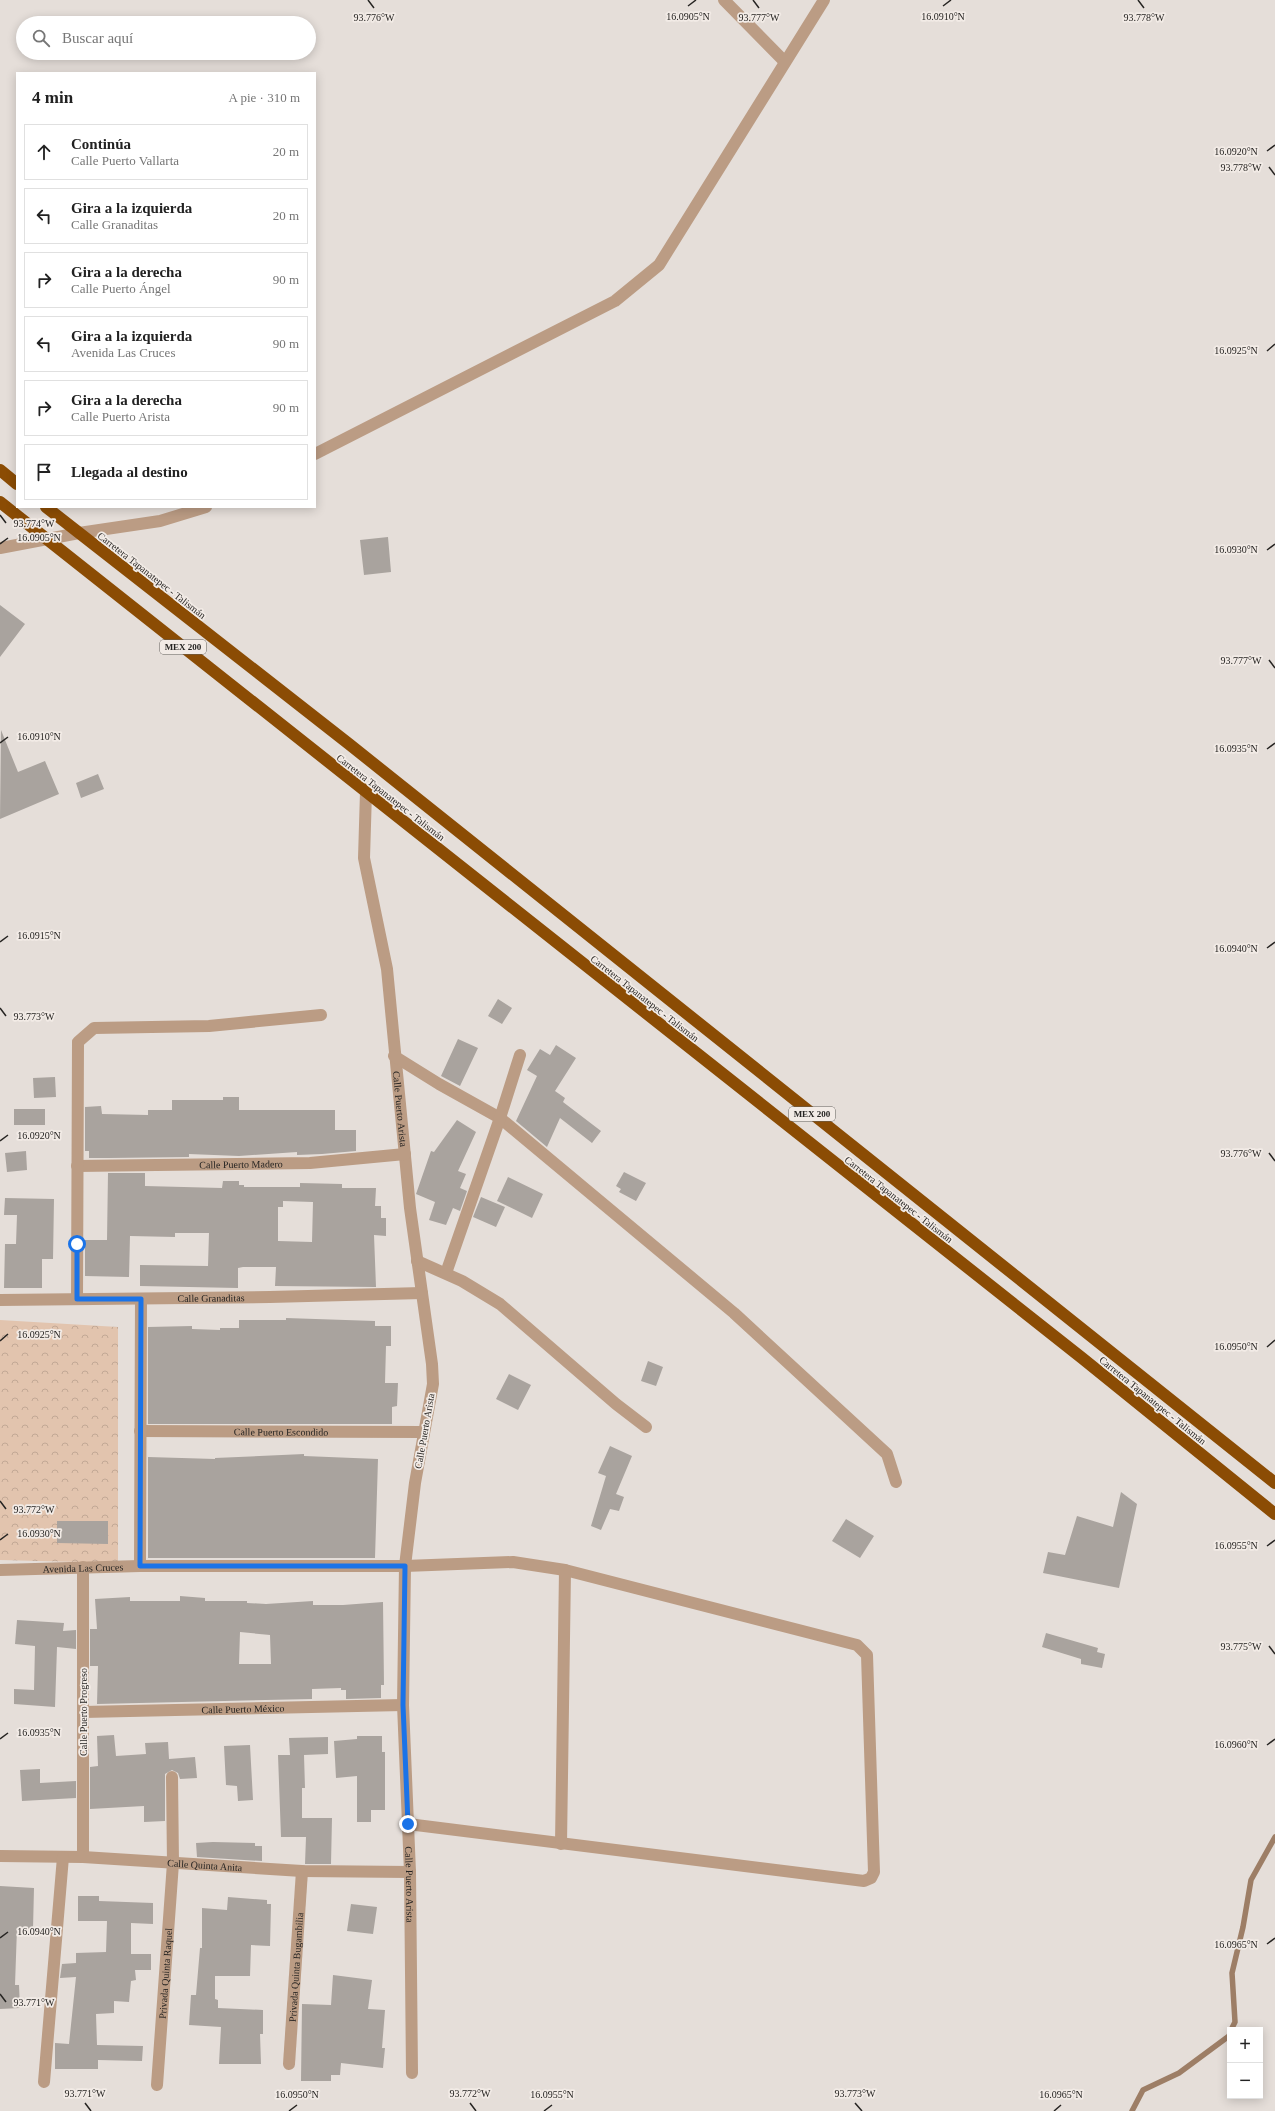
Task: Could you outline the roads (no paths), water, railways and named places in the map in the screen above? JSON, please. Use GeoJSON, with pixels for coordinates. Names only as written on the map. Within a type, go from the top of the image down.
{"type":"FeatureCollection","features":[{"type":"Feature","properties":{"kind":"highway"},"geometry":{"type":"LineString","coordinates":[[0,470],[16,483]]}},
{"type":"Feature","properties":{"kind":"highway","name":"Carretera Tapanatepec - Talismán"},"geometry":{"type":"LineString","coordinates":[[0,502],[1070,1349],[1275,1514]]}},
{"type":"Feature","properties":{"kind":"highway","name":"Carretera Tapanatepec - Talismán"},"geometry":{"type":"LineString","coordinates":[[47,508],[349,744],[1275,1483]]}},
{"type":"Feature","properties":{"kind":"street"},"geometry":{"type":"LineString","coordinates":[[724,0],[785,62]]}},
{"type":"Feature","properties":{"kind":"street"},"geometry":{"type":"LineString","coordinates":[[316,453],[615,300],[659,266],[824,0]]}},
{"type":"Feature","properties":{"kind":"street"},"geometry":{"type":"LineString","coordinates":[[0,548],[79,533],[160,521],[203,508]]}},
{"type":"Feature","properties":{"kind":"street","name":"Calle Puerto Arista"},"geometry":{"type":"LineString","coordinates":[[366,792],[364,858],[387,969],[394,1056],[417,1261],[433,1384],[423,1432],[405,1566],[403,1705],[410,1872],[412,2073]]}},
{"type":"Feature","properties":{"kind":"street"},"geometry":{"type":"LineString","coordinates":[[77,1299],[78,1042],[94,1028],[208,1026],[321,1015]]}},
{"type":"Feature","properties":{"kind":"street"},"geometry":{"type":"LineString","coordinates":[[446,1273],[500,1118],[520,1055]]}},
{"type":"Feature","properties":{"kind":"street"},"geometry":{"type":"LineString","coordinates":[[394,1056],[439,1084],[500,1118],[734,1313],[887,1454],[896,1482]]}},
{"type":"Feature","properties":{"kind":"street","name":"Calle Puerto Madero"},"geometry":{"type":"LineString","coordinates":[[77,1166],[310,1163],[405,1154]]}},
{"type":"Feature","properties":{"kind":"street"},"geometry":{"type":"LineString","coordinates":[[417,1261],[462,1281],[500,1304],[616,1404],[646,1427]]}},
{"type":"Feature","properties":{"kind":"street","name":"Calle Granaditas"},"geometry":{"type":"LineString","coordinates":[[0,1300],[141,1299],[422,1293]]}},
{"type":"Feature","properties":{"kind":"street"},"geometry":{"type":"LineString","coordinates":[[140,1566],[141,1299]]}},
{"type":"Feature","properties":{"kind":"street","name":"Calle Puerto Escondido"},"geometry":{"type":"LineString","coordinates":[[140,1432],[423,1432]]}},
{"type":"Feature","properties":{"kind":"street","name":"Avenida Las Cruces"},"geometry":{"type":"LineString","coordinates":[[0,1570],[140,1566],[405,1566],[513,1562],[565,1570],[857,1645],[867,1655],[874,1872],[871,1878],[864,1881],[408,1824]]}},
{"type":"Feature","properties":{"kind":"street","name":"Calle Puerto Progreso"},"geometry":{"type":"LineString","coordinates":[[83,1567],[83,1857]]}},
{"type":"Feature","properties":{"kind":"street"},"geometry":{"type":"LineString","coordinates":[[561,1844],[565,1570]]}},
{"type":"Feature","properties":{"kind":"street","name":"Calle Puerto México"},"geometry":{"type":"LineString","coordinates":[[83,1712],[403,1705]]}},
{"type":"Feature","properties":{"kind":"street","name":"Privada Quinta Raquel"},"geometry":{"type":"LineString","coordinates":[[157,2085],[173,1863],[172,1777]]}},
{"type":"Feature","properties":{"kind":"street","name":"Calle Quinta Anita"},"geometry":{"type":"LineString","coordinates":[[0,1856],[83,1857],[302,1871],[410,1872]]}},
{"type":"Feature","properties":{"kind":"street"},"geometry":{"type":"LineString","coordinates":[[44,2082],[62,1857]]}},
{"type":"Feature","properties":{"kind":"street","name":"Privada Quinta Bugambilia"},"geometry":{"type":"LineString","coordinates":[[289,2064],[302,1871]]}},
{"type":"Feature","properties":{"kind":"waterway"},"geometry":{"type":"LineString","coordinates":[[1232,2027],[1235,2022],[1232,1973],[1243,1927],[1251,1880],[1275,1837]]}},
{"type":"Feature","properties":{"kind":"waterway"},"geometry":{"type":"LineString","coordinates":[[1132,2111],[1143,2090],[1179,2073],[1227,2037]]}}]}
